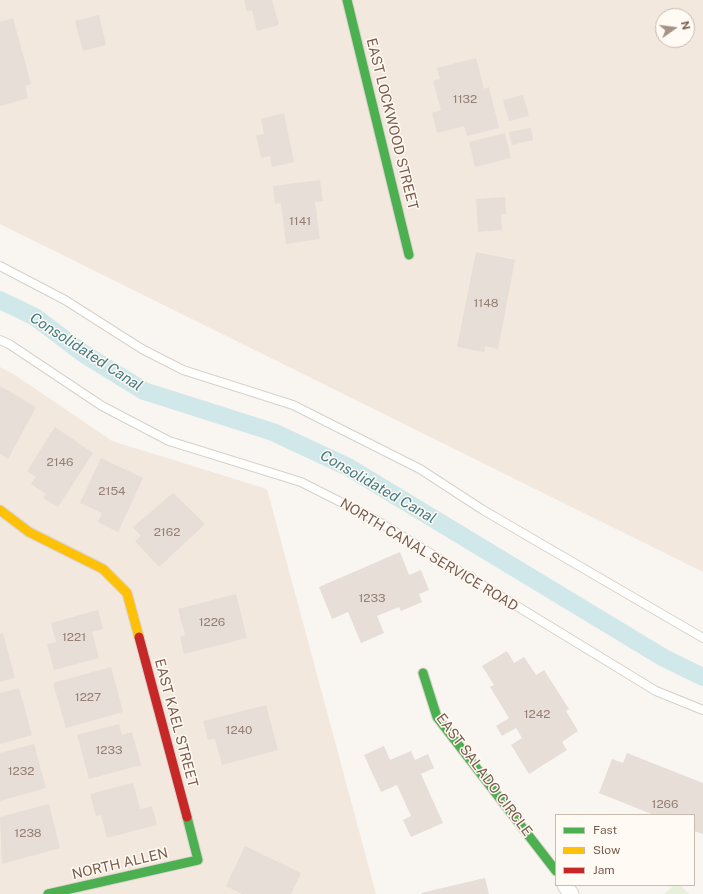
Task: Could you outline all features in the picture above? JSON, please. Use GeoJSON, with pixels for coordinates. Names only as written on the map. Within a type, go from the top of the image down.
{"type":"FeatureCollection","features":[{"type":"Feature","properties":{"kind":"street","name":"EAST LOCKWOOD STREET"},"geometry":{"type":"LineString","coordinates":[[348,0],[409,255]]}},
{"type":"Feature","properties":{"kind":"street","name":"EAST KAEL STREET"},"geometry":{"type":"LineString","coordinates":[[0,510],[29,532],[103,569],[127,593],[198,860]]}},
{"type":"Feature","properties":{"kind":"street","name":"EAST SALADO CIRCLE"},"geometry":{"type":"LineString","coordinates":[[423,673],[437,717],[555,870]]}},
{"type":"Feature","properties":{"kind":"street","name":"NORTH ALLEN"},"geometry":{"type":"LineString","coordinates":[[48,894],[198,860]]}},
{"type":"Feature","properties":{"kind":"lane"},"geometry":{"type":"LineString","coordinates":[[0,266],[65,300],[142,349],[183,370],[293,405],[420,469],[483,510],[703,638]]}},
{"type":"Feature","properties":{"kind":"lane","name":"NORTH CANAL SERVICE ROAD"},"geometry":{"type":"LineString","coordinates":[[0,340],[9,344],[102,406],[170,441],[301,482],[374,519],[656,691],[703,710]]}},
{"type":"Feature","properties":{"kind":"shaded area"},"geometry":{"type":"Polygon","coordinates":[[[0,0],[703,0],[703,572],[0,224],[0,0]]]}},
{"type":"Feature","properties":{"kind":"shaded area"},"geometry":{"type":"Polygon","coordinates":[[[0,367],[15,375],[112,441],[267,489],[376,894],[0,894],[0,367]]]}},
{"type":"Feature","properties":{"kind":"green space"},"geometry":{"type":"Polygon","coordinates":[[[673,886],[681,886],[689,894],[664,894],[673,886]]]}},
{"type":"Feature","properties":{"kind":"building"},"geometry":{"type":"Polygon","coordinates":[[[244,0],[272,0],[279,25],[257,31],[252,10],[247,12],[244,0]]]}},
{"type":"Feature","properties":{"kind":"building"},"geometry":{"type":"Polygon","coordinates":[[[99,15],[106,45],[83,51],[75,21],[99,15]]]}},
{"type":"Feature","properties":{"kind":"building"},"geometry":{"type":"Polygon","coordinates":[[[13,18],[31,84],[25,86],[28,98],[0,106],[0,22],[13,18]]]}},
{"type":"Feature","properties":{"kind":"building"},"geometry":{"type":"Polygon","coordinates":[[[476,58],[484,89],[489,87],[499,128],[467,136],[464,126],[437,133],[432,113],[441,110],[433,81],[440,79],[437,68],[476,58]]]}},
{"type":"Feature","properties":{"kind":"building"},"geometry":{"type":"Polygon","coordinates":[[[523,95],[529,116],[509,121],[503,100],[523,95]]]}},
{"type":"Feature","properties":{"kind":"building"},"geometry":{"type":"Polygon","coordinates":[[[284,113],[294,162],[272,167],[270,156],[261,158],[256,135],[264,134],[261,119],[284,113]]]}},
{"type":"Feature","properties":{"kind":"building"},"geometry":{"type":"Polygon","coordinates":[[[531,128],[533,140],[512,145],[509,132],[531,128]]]}},
{"type":"Feature","properties":{"kind":"building"},"geometry":{"type":"Polygon","coordinates":[[[505,133],[511,158],[475,167],[469,142],[505,133]]]}},
{"type":"Feature","properties":{"kind":"building"},"geometry":{"type":"Polygon","coordinates":[[[320,180],[323,201],[315,202],[320,239],[286,244],[281,203],[275,204],[273,186],[320,180]]]}},
{"type":"Feature","properties":{"kind":"building"},"geometry":{"type":"Polygon","coordinates":[[[505,197],[506,214],[501,214],[502,230],[478,232],[476,199],[505,197]]]}},
{"type":"Feature","properties":{"kind":"building"},"geometry":{"type":"Polygon","coordinates":[[[476,252],[515,260],[498,349],[485,346],[484,352],[457,347],[476,252]]]}},
{"type":"Feature","properties":{"kind":"building"},"geometry":{"type":"Polygon","coordinates":[[[0,386],[36,407],[8,459],[0,454],[0,386]]]}},
{"type":"Feature","properties":{"kind":"building"},"geometry":{"type":"Polygon","coordinates":[[[55,427],[93,453],[58,507],[43,498],[46,494],[31,484],[36,477],[27,471],[55,427]]]}},
{"type":"Feature","properties":{"kind":"building"},"geometry":{"type":"Polygon","coordinates":[[[101,458],[143,478],[118,532],[98,522],[102,513],[80,503],[101,458]]]}},
{"type":"Feature","properties":{"kind":"building"},"geometry":{"type":"Polygon","coordinates":[[[173,493],[205,524],[159,567],[135,541],[141,536],[133,527],[173,493]]]}},
{"type":"Feature","properties":{"kind":"building"},"geometry":{"type":"Polygon","coordinates":[[[400,552],[409,575],[421,570],[429,590],[419,594],[422,602],[401,611],[399,607],[377,616],[384,633],[361,643],[348,612],[332,619],[319,587],[400,552]]]}},
{"type":"Feature","properties":{"kind":"building"},"geometry":{"type":"Polygon","coordinates":[[[236,594],[247,638],[184,654],[180,637],[185,635],[178,609],[236,594]]]}},
{"type":"Feature","properties":{"kind":"building"},"geometry":{"type":"Polygon","coordinates":[[[98,610],[103,629],[92,632],[99,658],[54,670],[47,644],[56,642],[51,623],[98,610]]]}},
{"type":"Feature","properties":{"kind":"building"},"geometry":{"type":"Polygon","coordinates":[[[3,633],[15,678],[0,682],[0,634],[3,633]]]}},
{"type":"Feature","properties":{"kind":"building"},"geometry":{"type":"Polygon","coordinates":[[[507,651],[514,663],[524,657],[536,675],[544,670],[569,709],[566,711],[578,731],[562,742],[567,750],[529,774],[511,745],[522,738],[516,728],[502,736],[496,726],[509,718],[490,687],[494,685],[482,666],[507,651]]]}},
{"type":"Feature","properties":{"kind":"building"},"geometry":{"type":"Polygon","coordinates":[[[111,667],[123,712],[66,728],[53,683],[111,667]]]}},
{"type":"Feature","properties":{"kind":"building"},"geometry":{"type":"Polygon","coordinates":[[[19,688],[32,735],[0,744],[0,693],[19,688]]]}},
{"type":"Feature","properties":{"kind":"building"},"geometry":{"type":"Polygon","coordinates":[[[266,705],[278,750],[222,765],[215,739],[208,740],[203,721],[266,705]]]}},
{"type":"Feature","properties":{"kind":"building"},"geometry":{"type":"Polygon","coordinates":[[[119,724],[122,735],[132,732],[141,765],[89,779],[77,735],[119,724]]]}},
{"type":"Feature","properties":{"kind":"building"},"geometry":{"type":"Polygon","coordinates":[[[34,744],[46,788],[0,801],[0,753],[34,744]]]}},
{"type":"Feature","properties":{"kind":"building"},"geometry":{"type":"Polygon","coordinates":[[[384,746],[390,760],[411,751],[415,760],[428,754],[434,768],[421,774],[443,823],[411,837],[403,820],[411,816],[397,785],[381,792],[364,755],[384,746]]]}},
{"type":"Feature","properties":{"kind":"building"},"geometry":{"type":"Polygon","coordinates":[[[627,753],[703,783],[703,834],[695,831],[695,814],[652,814],[599,793],[612,759],[623,763],[627,753]]]}},
{"type":"Feature","properties":{"kind":"building"},"geometry":{"type":"Polygon","coordinates":[[[133,783],[140,809],[152,806],[157,825],[107,838],[101,815],[96,816],[90,794],[133,783]]]}},
{"type":"Feature","properties":{"kind":"building"},"geometry":{"type":"Polygon","coordinates":[[[49,804],[60,848],[2,864],[0,817],[49,804]]]}},
{"type":"Feature","properties":{"kind":"building"},"geometry":{"type":"Polygon","coordinates":[[[245,846],[301,873],[291,894],[242,894],[226,886],[245,846]]]}},
{"type":"Feature","properties":{"kind":"building"},"geometry":{"type":"Polygon","coordinates":[[[485,878],[489,894],[421,893],[485,878]]]}},
{"type":"Feature","properties":{"kind":"waterway","name":"Consolidated Canal"},"geometry":{"type":"LineString","coordinates":[[0,300],[35,317],[84,354],[144,391],[273,432],[348,467],[664,658],[703,677]]}},
{"type":"Feature","properties":{"kind":"traffic: fast"},"geometry":{"type":"LineString","coordinates":[[347,0],[409,255]]}},
{"type":"Feature","properties":{"kind":"traffic: fast"},"geometry":{"type":"LineString","coordinates":[[423,673],[437,717],[555,870]]}},
{"type":"Feature","properties":{"kind":"traffic: fast"},"geometry":{"type":"LineString","coordinates":[[48,894],[198,860],[187,817]]}},
{"type":"Feature","properties":{"kind":"traffic: slow"},"geometry":{"type":"LineString","coordinates":[[0,510],[29,532],[103,569],[127,593],[139,637]]}},
{"type":"Feature","properties":{"kind":"traffic: jam"},"geometry":{"type":"LineString","coordinates":[[139,637],[187,817]]}}]}
